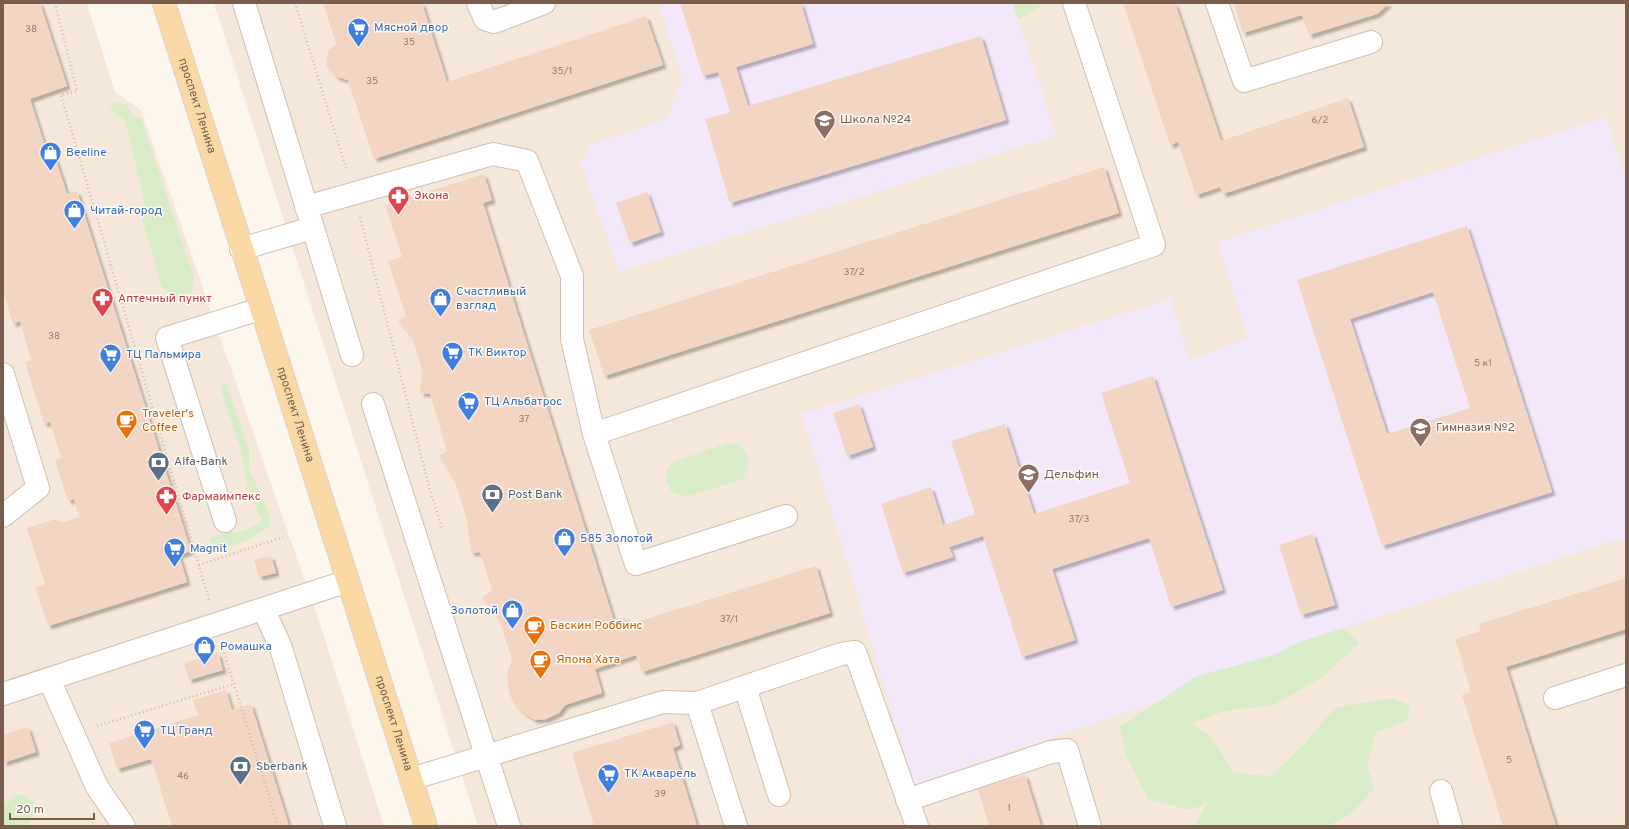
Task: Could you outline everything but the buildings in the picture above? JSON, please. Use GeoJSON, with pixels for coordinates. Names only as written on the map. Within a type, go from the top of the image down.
{"type":"FeatureCollection","features":[{"type":"Feature","properties":{"kind":"main road","name":"проспект Ленина"},"geometry":{"type":"LineString","coordinates":[[164,3],[260,309],[426,826]]}},
{"type":"Feature","properties":{"kind":"lane"},"geometry":{"type":"LineString","coordinates":[[244,3],[352,355]]}},
{"type":"Feature","properties":{"kind":"lane"},"geometry":{"type":"LineString","coordinates":[[478,3],[485,19],[494,22],[544,3]]}},
{"type":"Feature","properties":{"kind":"lane"},"geometry":{"type":"LineString","coordinates":[[594,434],[1154,245],[1074,3]]}},
{"type":"Feature","properties":{"kind":"lane"},"geometry":{"type":"LineString","coordinates":[[1218,3],[1244,81],[1371,42]]}},
{"type":"Feature","properties":{"kind":"lane"},"geometry":{"type":"LineString","coordinates":[[306,207],[353,192],[494,154],[527,162],[572,276],[572,339],[594,434],[636,564],[786,516]]}},
{"type":"Feature","properties":{"kind":"lane"},"geometry":{"type":"LineString","coordinates":[[241,249],[312,228]]}},
{"type":"Feature","properties":{"kind":"lane"},"geometry":{"type":"LineString","coordinates":[[225,521],[167,338],[260,309]]}},
{"type":"Feature","properties":{"kind":"lane"},"geometry":{"type":"LineString","coordinates":[[3,374],[38,488],[3,516]]}},
{"type":"Feature","properties":{"kind":"lane"},"geometry":{"type":"LineString","coordinates":[[373,404],[509,826]]}},
{"type":"Feature","properties":{"kind":"lane"},"geometry":{"type":"LineString","coordinates":[[5,687],[48,679],[264,610],[348,581]]}},
{"type":"Feature","properties":{"kind":"lane"},"geometry":{"type":"LineString","coordinates":[[264,610],[281,648],[334,826]]}},
{"type":"Feature","properties":{"kind":"lane"},"geometry":{"type":"LineString","coordinates":[[411,779],[662,702],[697,703],[841,654],[855,652],[917,826]]}},
{"type":"Feature","properties":{"kind":"lane"},"geometry":{"type":"LineString","coordinates":[[1555,698],[1626,675]]}},
{"type":"Feature","properties":{"kind":"lane"},"geometry":{"type":"LineString","coordinates":[[48,679],[97,787],[124,826]]}},
{"type":"Feature","properties":{"kind":"lane"},"geometry":{"type":"LineString","coordinates":[[746,687],[779,795]]}},
{"type":"Feature","properties":{"kind":"lane"},"geometry":{"type":"LineString","coordinates":[[697,703],[736,826]]}},
{"type":"Feature","properties":{"kind":"lane"},"geometry":{"type":"LineString","coordinates":[[907,800],[1051,752],[1067,750],[1090,826]]}},
{"type":"Feature","properties":{"kind":"lane"},"geometry":{"type":"LineString","coordinates":[[1441,791],[1452,826]]}},
{"type":"Feature","properties":{"kind":"path"},"geometry":{"type":"LineString","coordinates":[[55,3],[77,91],[61,95],[216,625],[278,826]]}},
{"type":"Feature","properties":{"kind":"path"},"geometry":{"type":"LineString","coordinates":[[295,3],[353,192],[430,490],[444,535]]}},
{"type":"Feature","properties":{"kind":"path"},"geometry":{"type":"LineString","coordinates":[[199,565],[283,537]]}},
{"type":"Feature","properties":{"kind":"path"},"geometry":{"type":"LineString","coordinates":[[73,734],[234,684]]}},
{"type":"Feature","properties":{"kind":"shaded area"},"geometry":{"type":"Polygon","coordinates":[[[3,3],[87,3],[115,92],[141,110],[323,633],[384,826],[3,826],[3,3]]]}},
{"type":"Feature","properties":{"kind":"shaded area"},"geometry":{"type":"Polygon","coordinates":[[[214,3],[1626,3],[1626,826],[478,826],[214,3]]]}},
{"type":"Feature","properties":{"kind":"shaded area","name":"Школа №24"},"geometry":{"type":"Polygon","coordinates":[[[659,3],[1013,3],[1056,136],[619,272],[581,162],[592,144],[666,120],[682,78],[659,3]]]}},
{"type":"Feature","properties":{"kind":"shaded area"},"geometry":{"type":"Polygon","coordinates":[[[1606,117],[1626,181],[1626,537],[1297,643],[1300,654],[914,784],[802,414],[1171,299],[1189,360],[1248,338],[1218,242],[1606,117]]]}},
{"type":"Feature","properties":{"kind":"green space"},"geometry":{"type":"Polygon","coordinates":[[[1013,3],[1044,3],[1018,20],[1013,3]]]}},
{"type":"Feature","properties":{"kind":"green space"},"geometry":{"type":"Polygon","coordinates":[[[115,102],[127,105],[133,116],[141,119],[194,277],[193,291],[177,300],[161,286],[143,221],[145,203],[125,120],[110,110],[115,102]]]}},
{"type":"Feature","properties":{"kind":"green space"},"geometry":{"type":"Polygon","coordinates":[[[226,382],[249,449],[249,469],[268,511],[271,525],[251,538],[237,544],[213,550],[209,538],[230,532],[241,532],[262,522],[248,487],[241,451],[220,388],[226,382]]]}},
{"type":"Feature","properties":{"kind":"green space"},"geometry":{"type":"Polygon","coordinates":[[[728,443],[739,444],[748,458],[749,465],[742,480],[685,497],[672,492],[666,482],[667,470],[673,462],[728,443]]]}},
{"type":"Feature","properties":{"kind":"green space"},"geometry":{"type":"Polygon","coordinates":[[[1343,628],[1360,643],[1322,677],[1273,705],[1225,711],[1192,723],[1213,739],[1234,773],[1271,776],[1303,745],[1335,708],[1390,698],[1410,705],[1407,721],[1376,732],[1367,766],[1374,788],[1352,813],[1328,826],[1194,826],[1208,803],[1189,810],[1148,799],[1126,756],[1120,726],[1195,677],[1274,655],[1297,643],[1343,628]]]}},
{"type":"Feature","properties":{"kind":"green space"},"geometry":{"type":"Polygon","coordinates":[[[16,794],[26,796],[34,803],[33,816],[28,826],[3,826],[3,804],[16,794]]]}},
{"type":"Feature","properties":{"kind":"place","name":"Мясной двор"},"geometry":{"type":"Point","coordinates":[358,48]}},
{"type":"Feature","properties":{"kind":"place","name":"Школа №24"},"geometry":{"type":"Point","coordinates":[824,140]}},
{"type":"Feature","properties":{"kind":"place","name":"Beeline"},"geometry":{"type":"Point","coordinates":[51,172]}},
{"type":"Feature","properties":{"kind":"place","name":"Экона"},"geometry":{"type":"Point","coordinates":[399,216]}},
{"type":"Feature","properties":{"kind":"place","name":"Читай-город"},"geometry":{"type":"Point","coordinates":[75,230]}},
{"type":"Feature","properties":{"kind":"place","name":"Аптечный пункт"},"geometry":{"type":"Point","coordinates":[102,318]}},
{"type":"Feature","properties":{"kind":"place","name":"Счастливый взгляд"},"geometry":{"type":"Point","coordinates":[440,318]}},
{"type":"Feature","properties":{"kind":"place","name":"ТК Виктор"},"geometry":{"type":"Point","coordinates":[452,372]}},
{"type":"Feature","properties":{"kind":"place","name":"ТЦ Пальмира"},"geometry":{"type":"Point","coordinates":[110,374]}},
{"type":"Feature","properties":{"kind":"place","name":"ТЦ Альбатрос"},"geometry":{"type":"Point","coordinates":[469,422]}},
{"type":"Feature","properties":{"kind":"place","name":"Traveler's Coffee"},"geometry":{"type":"Point","coordinates":[127,440]}},
{"type":"Feature","properties":{"kind":"place","name":"Гимназия №2"},"geometry":{"type":"Point","coordinates":[1421,448]}},
{"type":"Feature","properties":{"kind":"place","name":"Alfa-Bank"},"geometry":{"type":"Point","coordinates":[158,482]}},
{"type":"Feature","properties":{"kind":"place","name":"Дельфин"},"geometry":{"type":"Point","coordinates":[1029,494]}},
{"type":"Feature","properties":{"kind":"place","name":"Post Bank"},"geometry":{"type":"Point","coordinates":[493,514]}},
{"type":"Feature","properties":{"kind":"place","name":"Фармаимпекс"},"geometry":{"type":"Point","coordinates":[167,516]}},
{"type":"Feature","properties":{"kind":"place","name":"585 Золотой"},"geometry":{"type":"Point","coordinates":[565,558]}},
{"type":"Feature","properties":{"kind":"place","name":"Magnit"},"geometry":{"type":"Point","coordinates":[174,568]}},
{"type":"Feature","properties":{"kind":"place","name":"Золотой"},"geometry":{"type":"Point","coordinates":[513,630]}},
{"type":"Feature","properties":{"kind":"place","name":"Баскин Роббинс"},"geometry":{"type":"Point","coordinates":[534,646]}},
{"type":"Feature","properties":{"kind":"place","name":"Ромашка"},"geometry":{"type":"Point","coordinates":[204,666]}},
{"type":"Feature","properties":{"kind":"place","name":"Япона Хата"},"geometry":{"type":"Point","coordinates":[540,680]}},
{"type":"Feature","properties":{"kind":"place","name":"ТЦ Гранд"},"geometry":{"type":"Point","coordinates":[144,750]}},
{"type":"Feature","properties":{"kind":"place","name":"Sberbank"},"geometry":{"type":"Point","coordinates":[241,786]}},
{"type":"Feature","properties":{"kind":"place","name":"ТК Акварель"},"geometry":{"type":"Point","coordinates":[609,794]}}]}
